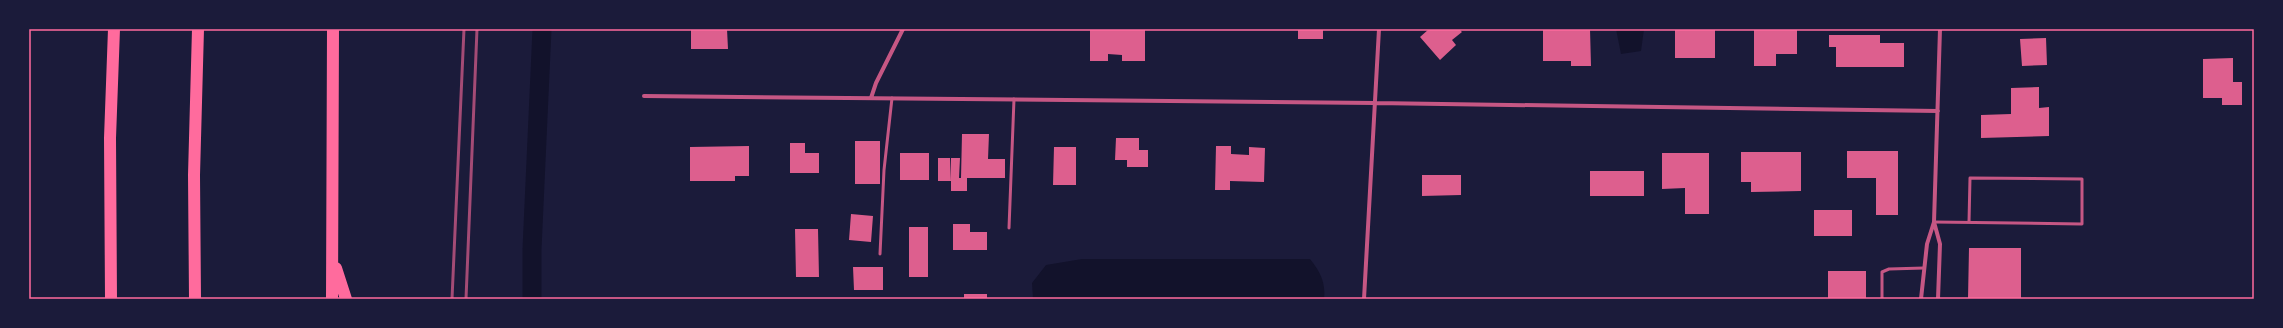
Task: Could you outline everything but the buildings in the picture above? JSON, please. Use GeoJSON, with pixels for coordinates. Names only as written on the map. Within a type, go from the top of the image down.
{"type":"FeatureCollection","features":[{"type":"Feature","properties":{"kind":"highway"},"geometry":{"type":"LineString","coordinates":[[111,299],[110,138],[114,29]]}},
{"type":"Feature","properties":{"kind":"highway"},"geometry":{"type":"LineString","coordinates":[[195,299],[194,175],[198,29]]}},
{"type":"Feature","properties":{"kind":"highway"},"geometry":{"type":"LineString","coordinates":[[332,299],[333,29]]}},
{"type":"Feature","properties":{"kind":"highway"},"geometry":{"type":"LineString","coordinates":[[332,258],[346,299]]}},
{"type":"Feature","properties":{"kind":"street"},"geometry":{"type":"LineString","coordinates":[[871,98],[876,82],[903,29]]}},
{"type":"Feature","properties":{"kind":"street"},"geometry":{"type":"LineString","coordinates":[[1364,299],[1379,29]]}},
{"type":"Feature","properties":{"kind":"street"},"geometry":{"type":"LineString","coordinates":[[1921,299],[1927,244],[1934,222],[1940,29]]}},
{"type":"Feature","properties":{"kind":"street"},"geometry":{"type":"LineString","coordinates":[[644,96],[1375,102],[1938,110]]}},
{"type":"Feature","properties":{"kind":"street"},"geometry":{"type":"LineString","coordinates":[[1934,222],[1940,244],[1938,299]]}},
{"type":"Feature","properties":{"kind":"lane"},"geometry":{"type":"LineString","coordinates":[[880,254],[884,170],[892,98]]}},
{"type":"Feature","properties":{"kind":"lane"},"geometry":{"type":"LineString","coordinates":[[1009,228],[1014,99]]}},
{"type":"Feature","properties":{"kind":"lane"},"geometry":{"type":"LineString","coordinates":[[1934,222],[2082,224],[2082,179],[1970,178],[1969,222]]}},
{"type":"Feature","properties":{"kind":"lane"},"geometry":{"type":"LineString","coordinates":[[1882,299],[1882,272],[1889,269],[1924,268]]}},
{"type":"Feature","properties":{"kind":"shaded area"},"geometry":{"type":"Polygon","coordinates":[[[1616,29],[1644,29],[1641,51],[1621,54],[1616,29]]]}},
{"type":"Feature","properties":{"kind":"shaded area"},"geometry":{"type":"Polygon","coordinates":[[[1082,259],[1310,259],[1322,278],[1324,299],[1033,299],[1032,283],[1046,265],[1082,259]]]}},
{"type":"Feature","properties":{"kind":"waterway"},"geometry":{"type":"LineString","coordinates":[[532,299],[532,249],[542,29]]}},
{"type":"Feature","properties":{"kind":"railway"},"geometry":{"type":"LineString","coordinates":[[452,299],[464,29]]}},
{"type":"Feature","properties":{"kind":"railway"},"geometry":{"type":"LineString","coordinates":[[466,299],[477,29]]}}]}
